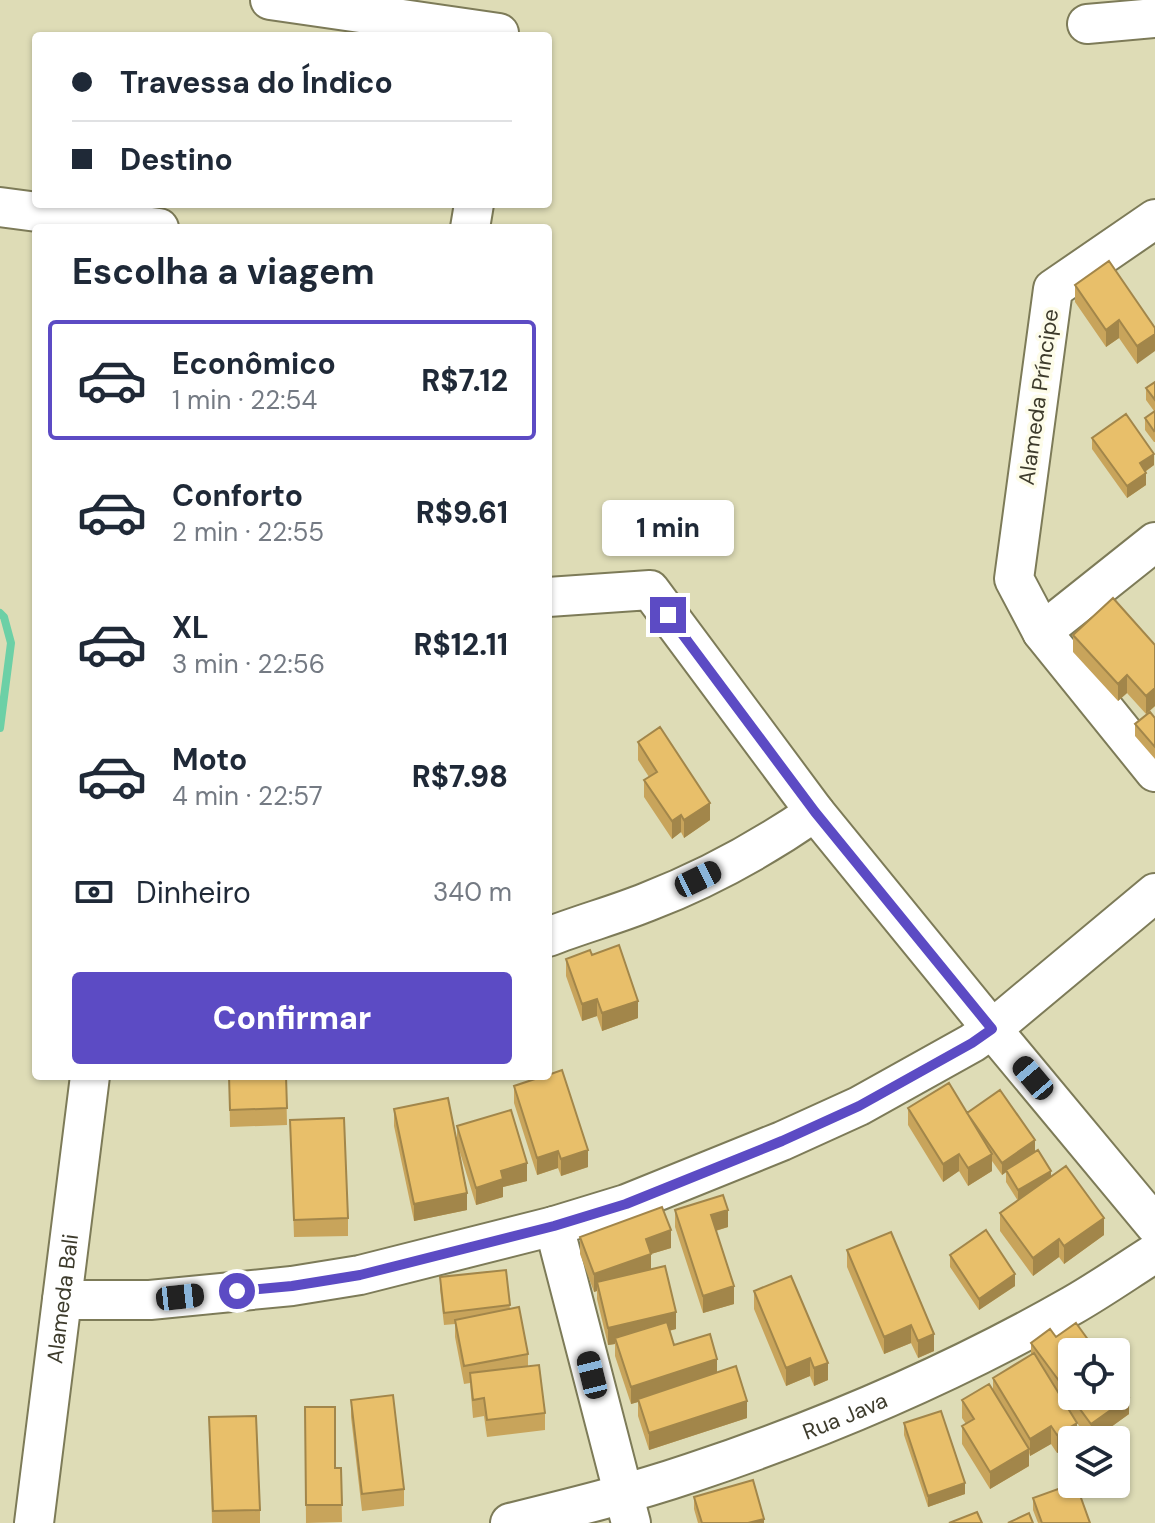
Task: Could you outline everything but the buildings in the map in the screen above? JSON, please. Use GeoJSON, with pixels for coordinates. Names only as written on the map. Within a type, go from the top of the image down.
{"type":"FeatureCollection","features":[{"type":"Feature","properties":{"kind":"street"},"geometry":{"type":"LineString","coordinates":[[270,0],[500,23]]}},
{"type":"Feature","properties":{"kind":"street"},"geometry":{"type":"LineString","coordinates":[[1087,24],[1155,18]]}},
{"type":"Feature","properties":{"kind":"street"},"geometry":{"type":"LineString","coordinates":[[0,207],[129,224]]}},
{"type":"Feature","properties":{"kind":"street","name":"Alameda Príncipe"},"geometry":{"type":"LineString","coordinates":[[1042,632],[1014,579],[1053,289],[1155,219]]}},
{"type":"Feature","properties":{"kind":"street"},"geometry":{"type":"LineString","coordinates":[[1155,542],[1042,632],[1155,772]]}},
{"type":"Feature","properties":{"kind":"street"},"geometry":{"type":"LineString","coordinates":[[552,597],[650,590],[815,812],[1155,1225]]}},
{"type":"Feature","properties":{"kind":"street"},"geometry":{"type":"LineString","coordinates":[[552,936],[647,902],[698,879],[781,836],[815,812]]}},
{"type":"Feature","properties":{"kind":"street"},"geometry":{"type":"LineString","coordinates":[[62,1300],[150,1300],[292,1286],[360,1275],[554,1226],[626,1204],[782,1141],[859,1106],[972,1043],[1155,893]]}},
{"type":"Feature","properties":{"kind":"street","name":"Alameda Bali"},"geometry":{"type":"LineString","coordinates":[[34,1523],[90,1080]]}},
{"type":"Feature","properties":{"kind":"street"},"geometry":{"type":"LineString","coordinates":[[554,1226],[627,1509]]}},
{"type":"Feature","properties":{"kind":"street","name":"Rua Java"},"geometry":{"type":"LineString","coordinates":[[510,1523],[627,1509],[691,1473],[839,1419],[987,1351],[1074,1304],[1155,1253]]}},
{"type":"Feature","properties":{"kind":"waterway"},"geometry":{"type":"LineString","coordinates":[[0,613],[11,643],[0,728]]}},
{"type":"Feature","properties":{"kind":"route"},"geometry":{"type":"LineString","coordinates":[[237,1291],[360,1275],[554,1226],[626,1204],[782,1141],[859,1106],[992,1029],[815,812],[668,615]]}}]}
